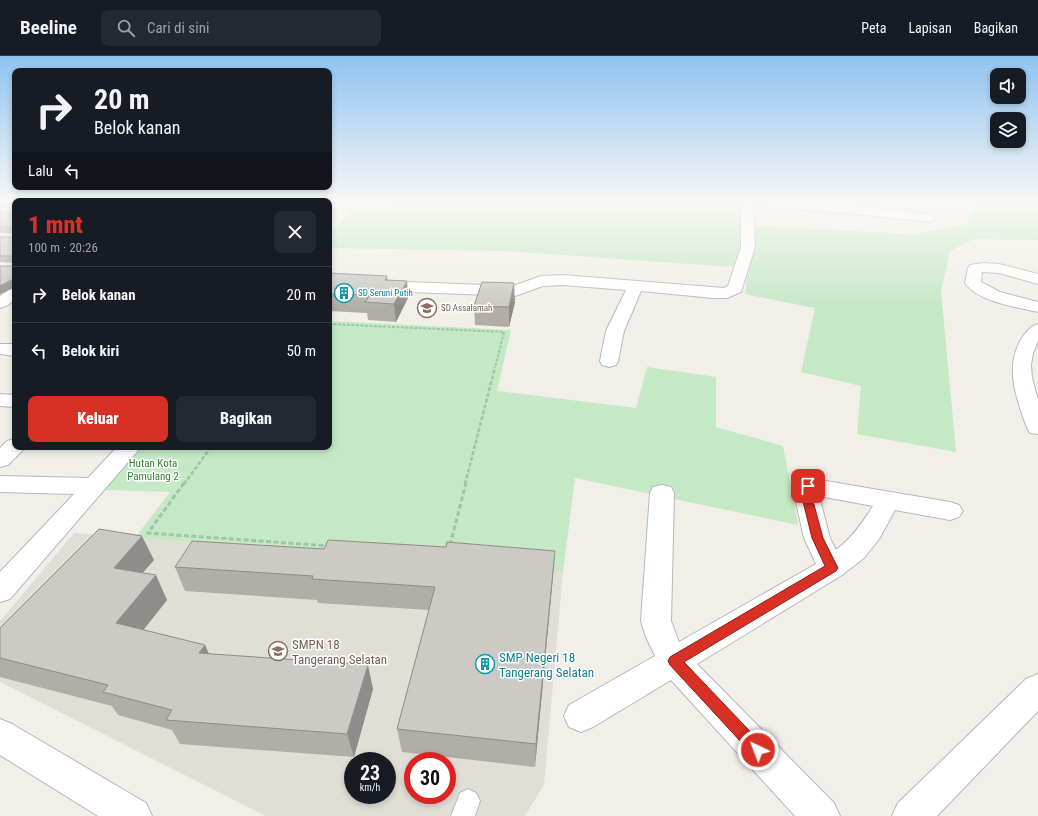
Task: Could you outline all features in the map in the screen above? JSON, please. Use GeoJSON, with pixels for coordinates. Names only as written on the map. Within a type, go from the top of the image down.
{"type":"FeatureCollection","features":[{"type":"Feature","properties":{"kind":"street"},"geometry":{"type":"LineString","coordinates":[[332,284],[515,291],[541,281],[563,280],[727,293],[735,289],[748,247],[748,236]]}},
{"type":"Feature","properties":{"kind":"street"},"geometry":{"type":"LineString","coordinates":[[1038,279],[997,268],[985,267],[975,268],[973,283],[978,288],[991,294],[1038,307]]}},
{"type":"Feature","properties":{"kind":"street"},"geometry":{"type":"LineString","coordinates":[[609,361],[615,331],[636,286]]}},
{"type":"Feature","properties":{"kind":"street"},"geometry":{"type":"LineString","coordinates":[[0,304],[12,295]]}},
{"type":"Feature","properties":{"kind":"street"},"geometry":{"type":"LineString","coordinates":[[0,304],[12,305]]}},
{"type":"Feature","properties":{"kind":"street"},"geometry":{"type":"LineString","coordinates":[[1038,329],[1026,350],[1021,366],[1023,389],[1038,428]]}},
{"type":"Feature","properties":{"kind":"street"},"geometry":{"type":"LineString","coordinates":[[0,349],[12,350]]}},
{"type":"Feature","properties":{"kind":"street"},"geometry":{"type":"LineString","coordinates":[[0,400],[12,401]]}},
{"type":"Feature","properties":{"kind":"street"},"geometry":{"type":"LineString","coordinates":[[0,460],[12,449]]}},
{"type":"Feature","properties":{"kind":"street"},"geometry":{"type":"LineString","coordinates":[[0,591],[127,450]]}},
{"type":"Feature","properties":{"kind":"street"},"geometry":{"type":"LineString","coordinates":[[0,484],[94,486]]}},
{"type":"Feature","properties":{"kind":"street"},"geometry":{"type":"LineString","coordinates":[[832,568],[817,538],[811,516],[806,487],[812,486],[888,501],[950,511]]}},
{"type":"Feature","properties":{"kind":"street"},"geometry":{"type":"LineString","coordinates":[[662,493],[656,621],[663,645],[674,661],[821,816]]}},
{"type":"Feature","properties":{"kind":"street"},"geometry":{"type":"LineString","coordinates":[[581,716],[832,568],[854,551],[870,532],[888,501]]}},
{"type":"Feature","properties":{"kind":"street"},"geometry":{"type":"LineString","coordinates":[[911,816],[1038,689]]}},
{"type":"Feature","properties":{"kind":"street"},"geometry":{"type":"LineString","coordinates":[[0,736],[133,816]]}},
{"type":"Feature","properties":{"kind":"path"},"geometry":{"type":"LineString","coordinates":[[332,324],[504,332],[450,547]]}},
{"type":"Feature","properties":{"kind":"path"},"geometry":{"type":"LineString","coordinates":[[209,450],[148,533],[329,546]]}},
{"type":"Feature","properties":{"kind":"shaded area","name":"SMPN 18 Tangerang Selatan"},"geometry":{"type":"Polygon","coordinates":[[[74,533],[563,572],[544,785],[525,816],[266,816],[0,682],[0,621],[74,533]]]}},
{"type":"Feature","properties":{"kind":"green space"},"geometry":{"type":"Polygon","coordinates":[[[332,236],[1038,236],[1038,240],[974,239],[950,251],[941,291],[956,452],[857,434],[861,386],[801,372],[815,308],[745,294],[748,268],[504,251],[332,248],[332,236]]]}},
{"type":"Feature","properties":{"kind":"green space","name":"Hutan Kota Pamulang 2"},"geometry":{"type":"Polygon","coordinates":[[[332,321],[511,330],[497,391],[636,408],[647,367],[716,377],[716,427],[783,446],[798,525],[575,478],[563,572],[458,562],[135,538],[170,492],[102,490],[137,450],[332,450],[332,321]]]}},
{"type":"Feature","properties":{"kind":"building"},"geometry":{"type":"Polygon","coordinates":[[[0,237],[12,237],[12,256],[0,256],[0,237]]]}},
{"type":"Feature","properties":{"kind":"building"},"geometry":{"type":"Polygon","coordinates":[[[0,266],[12,266],[12,280],[0,286],[0,266]]]}},
{"type":"Feature","properties":{"kind":"building"},"geometry":{"type":"Polygon","coordinates":[[[332,273],[387,276],[385,280],[407,281],[394,304],[365,302],[370,295],[332,294],[332,273]]]}},
{"type":"Feature","properties":{"kind":"building"},"geometry":{"type":"Polygon","coordinates":[[[482,282],[514,283],[509,307],[474,306],[482,282]]]}},
{"type":"Feature","properties":{"kind":"building"},"geometry":{"type":"Polygon","coordinates":[[[99,529],[142,536],[114,568],[156,575],[116,623],[205,645],[199,653],[368,665],[347,734],[166,720],[172,710],[103,692],[108,685],[0,658],[0,628],[99,529]]]}},
{"type":"Feature","properties":{"kind":"building","name":"SMP Negeri 18 Tangerang Selatan"},"geometry":{"type":"Polygon","coordinates":[[[328,540],[446,547],[447,542],[555,551],[536,744],[397,729],[435,587],[312,579],[313,576],[175,567],[192,541],[324,549],[328,540]]]}},
{"type":"Feature","properties":{"kind":"place","name":"SD Seruni Putih"},"geometry":{"type":"Point","coordinates":[344,293]}},
{"type":"Feature","properties":{"kind":"place","name":"SD Assalamah"},"geometry":{"type":"Point","coordinates":[427,308]}},
{"type":"Feature","properties":{"kind":"place","name":"SMPN 18 Tangerang Selatan"},"geometry":{"type":"Point","coordinates":[278,651]}},
{"type":"Feature","properties":{"kind":"place","name":"SMP Negeri 18 Tangerang Selatan"},"geometry":{"type":"Point","coordinates":[485,664]}},
{"type":"Feature","properties":{"kind":"route"},"geometry":{"type":"LineString","coordinates":[[758,750],[674,661],[832,568],[817,538],[805,489],[808,486]]}}]}
